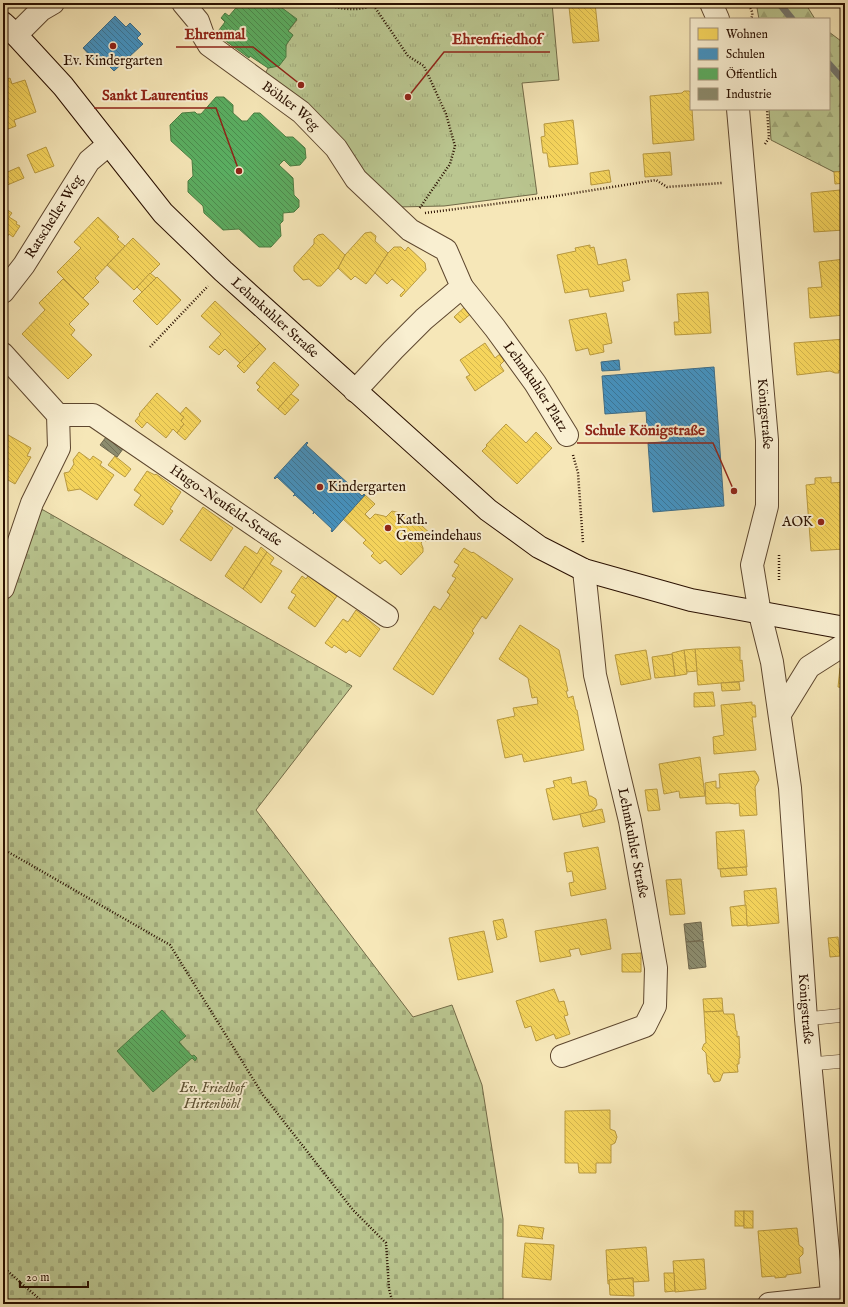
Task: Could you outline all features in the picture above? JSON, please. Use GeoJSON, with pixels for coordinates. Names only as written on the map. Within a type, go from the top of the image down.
{"type":"FeatureCollection","features":[{"type":"Feature","properties":{"kind":"street"},"geometry":{"type":"LineString","coordinates":[[10,29],[53,3]]}},
{"type":"Feature","properties":{"kind":"street","name":"Böhler Weg"},"geometry":{"type":"LineString","coordinates":[[183,3],[198,21],[203,35],[209,45],[301,112],[336,148],[356,179],[407,220]]}},
{"type":"Feature","properties":{"kind":"street"},"geometry":{"type":"LineString","coordinates":[[711,3],[718,18]]}},
{"type":"Feature","properties":{"kind":"street","name":"Lehmkuhler Straße"},"geometry":{"type":"LineString","coordinates":[[10,29],[63,86],[163,213],[223,271],[488,510],[539,547],[584,570],[691,600],[760,614],[845,628]]}},
{"type":"Feature","properties":{"kind":"street","name":"Königstraße"},"geometry":{"type":"LineString","coordinates":[[738,110],[767,440],[767,506],[752,565],[760,614],[772,662],[790,788],[810,1064],[837,1299]]}},
{"type":"Feature","properties":{"kind":"street","name":"Ratscheller Weg"},"geometry":{"type":"LineString","coordinates":[[3,292],[24,265],[89,161],[108,145]]}},
{"type":"Feature","properties":{"kind":"street","name":"Lehmkuhler Platz"},"geometry":{"type":"LineString","coordinates":[[407,220],[446,250],[462,287],[495,328],[535,383],[567,435]]}},
{"type":"Feature","properties":{"kind":"street"},"geometry":{"type":"LineString","coordinates":[[355,391],[424,319],[462,287]]}},
{"type":"Feature","properties":{"kind":"street"},"geometry":{"type":"LineString","coordinates":[[3,354],[58,415],[59,448],[32,503],[3,588]]}},
{"type":"Feature","properties":{"kind":"street","name":"Hugo-Neufeld-Straße"},"geometry":{"type":"LineString","coordinates":[[58,415],[93,415],[387,616]]}},
{"type":"Feature","properties":{"kind":"street","name":"Lehmkuhler Straße"},"geometry":{"type":"LineString","coordinates":[[562,1056],[645,1026],[656,1006],[656,968],[630,821],[595,675],[584,570]]}},
{"type":"Feature","properties":{"kind":"street"},"geometry":{"type":"LineString","coordinates":[[780,714],[809,667],[845,644]]}},
{"type":"Feature","properties":{"kind":"street"},"geometry":{"type":"LineString","coordinates":[[769,1304],[837,1299]]}},
{"type":"Feature","properties":{"kind":"lane"},"geometry":{"type":"LineString","coordinates":[[806,1019],[845,1015]]}},
{"type":"Feature","properties":{"kind":"lane"},"geometry":{"type":"LineString","coordinates":[[810,1064],[845,1061]]}},
{"type":"Feature","properties":{"kind":"path"},"geometry":{"type":"LineString","coordinates":[[321,3],[332,7],[350,10],[377,3]]}},
{"type":"Feature","properties":{"kind":"path"},"geometry":{"type":"LineString","coordinates":[[747,3],[752,10],[753,15],[752,18]]}},
{"type":"Feature","properties":{"kind":"path"},"geometry":{"type":"LineString","coordinates":[[838,3],[845,14]]}},
{"type":"Feature","properties":{"kind":"path"},"geometry":{"type":"LineString","coordinates":[[373,4],[408,56],[424,66],[446,114],[455,146],[450,164],[407,220]]}},
{"type":"Feature","properties":{"kind":"path"},"geometry":{"type":"LineString","coordinates":[[407,220],[656,180],[667,187],[744,181]]}},
{"type":"Feature","properties":{"kind":"path"},"geometry":{"type":"LineString","coordinates":[[150,347],[223,271]]}},
{"type":"Feature","properties":{"kind":"path","name":"Lehmkuhler Platz"},"geometry":{"type":"LineString","coordinates":[[567,435],[578,473],[584,570]]}},
{"type":"Feature","properties":{"kind":"path"},"geometry":{"type":"LineString","coordinates":[[3,849],[170,946],[263,1095],[353,1210],[386,1243],[389,1289],[393,1304]]}},
{"type":"Feature","properties":{"kind":"path"},"geometry":{"type":"LineString","coordinates":[[3,1267],[45,1304]]}},
{"type":"Feature","properties":{"kind":"green space"},"geometry":{"type":"Polygon","coordinates":[[[280,3],[552,3],[559,80],[522,83],[537,194],[444,206],[396,207],[264,76],[268,68],[278,65],[283,61],[286,46],[293,35],[288,31],[297,20],[278,5],[280,3]]]}},
{"type":"Feature","properties":{"kind":"green space"},"geometry":{"type":"Polygon","coordinates":[[[754,3],[805,3],[814,18],[759,18],[757,8],[754,3]]]}},
{"type":"Feature","properties":{"kind":"green space"},"geometry":{"type":"Polygon","coordinates":[[[830,33],[845,44],[845,171],[834,172],[771,140],[769,110],[830,110],[830,33]]]}},
{"type":"Feature","properties":{"kind":"green space","name":"Ev. Friedhof Hirtenböhl"},"geometry":{"type":"Polygon","coordinates":[[[38,507],[352,686],[256,810],[413,1017],[452,1005],[482,1085],[503,1219],[503,1304],[3,1304],[3,608],[38,507]]]}},
{"type":"Feature","properties":{"kind":"building: Wohnen"},"geometry":{"type":"Polygon","coordinates":[[[567,3],[595,3],[599,41],[573,43],[569,7],[567,3]]]}},
{"type":"Feature","properties":{"kind":"building: Wohnen"},"geometry":{"type":"Polygon","coordinates":[[[10,78],[12,84],[25,80],[36,112],[14,120],[16,126],[3,131],[3,81],[10,78]]]}},
{"type":"Feature","properties":{"kind":"building: Wohnen"},"geometry":{"type":"Polygon","coordinates":[[[684,91],[690,92],[690,110],[692,110],[694,140],[653,144],[650,96],[682,93],[684,91]]]}},
{"type":"Feature","properties":{"kind":"building: Wohnen"},"geometry":{"type":"Polygon","coordinates":[[[573,120],[578,164],[549,167],[547,153],[543,153],[541,137],[545,136],[544,124],[573,120]]]}},
{"type":"Feature","properties":{"kind":"building: Wohnen"},"geometry":{"type":"Polygon","coordinates":[[[46,147],[54,166],[35,173],[27,155],[46,147]]]}},
{"type":"Feature","properties":{"kind":"building: Wohnen"},"geometry":{"type":"Polygon","coordinates":[[[670,152],[672,175],[645,177],[643,154],[670,152]]]}},
{"type":"Feature","properties":{"kind":"building: Wohnen"},"geometry":{"type":"Polygon","coordinates":[[[19,167],[24,178],[5,186],[3,183],[3,174],[19,167]]]}},
{"type":"Feature","properties":{"kind":"building: Wohnen"},"geometry":{"type":"Polygon","coordinates":[[[609,170],[611,182],[591,185],[590,173],[609,170]]]}},
{"type":"Feature","properties":{"kind":"building: Wohnen"},"geometry":{"type":"Polygon","coordinates":[[[845,171],[845,183],[835,184],[834,172],[845,171]]]}},
{"type":"Feature","properties":{"kind":"building: Wohnen"},"geometry":{"type":"Polygon","coordinates":[[[840,190],[844,230],[814,232],[811,193],[840,190]]]}},
{"type":"Feature","properties":{"kind":"building: Wohnen"},"geometry":{"type":"Polygon","coordinates":[[[3,207],[12,213],[9,217],[20,226],[13,237],[9,234],[3,244],[3,207]]]}},
{"type":"Feature","properties":{"kind":"building: Wohnen"},"geometry":{"type":"Polygon","coordinates":[[[98,217],[119,237],[117,239],[125,246],[95,278],[99,282],[83,298],[57,272],[81,248],[74,242],[98,217]]]}},
{"type":"Feature","properties":{"kind":"building: Wohnen"},"geometry":{"type":"Polygon","coordinates":[[[371,232],[376,236],[375,241],[388,253],[366,284],[355,276],[351,280],[338,268],[345,255],[365,233],[371,232]]]}},
{"type":"Feature","properties":{"kind":"building: Wohnen"},"geometry":{"type":"Polygon","coordinates":[[[323,234],[345,255],[338,268],[321,286],[317,286],[309,279],[303,280],[294,271],[294,266],[314,244],[314,239],[318,235],[323,234]]]}},
{"type":"Feature","properties":{"kind":"building: Wohnen"},"geometry":{"type":"Polygon","coordinates":[[[133,238],[160,264],[134,290],[107,265],[133,238]]]}},
{"type":"Feature","properties":{"kind":"building: Wohnen"},"geometry":{"type":"Polygon","coordinates":[[[590,245],[590,248],[594,247],[598,265],[626,259],[630,280],[622,282],[624,291],[590,297],[588,289],[565,293],[557,255],[576,251],[575,248],[590,245]]]}},
{"type":"Feature","properties":{"kind":"building: Wohnen"},"geometry":{"type":"Polygon","coordinates":[[[394,247],[401,247],[405,251],[408,247],[425,263],[426,270],[401,297],[400,295],[405,290],[392,279],[387,284],[375,273],[388,253],[394,247]]]}},
{"type":"Feature","properties":{"kind":"building: Wohnen"},"geometry":{"type":"Polygon","coordinates":[[[845,259],[845,315],[810,318],[808,288],[822,287],[819,262],[845,259]]]}},
{"type":"Feature","properties":{"kind":"building: Wohnen"},"geometry":{"type":"Polygon","coordinates":[[[150,273],[156,278],[142,292],[137,287],[150,273]]]}},
{"type":"Feature","properties":{"kind":"building: Wohnen"},"geometry":{"type":"Polygon","coordinates":[[[157,277],[181,300],[157,325],[133,301],[157,277]]]}},
{"type":"Feature","properties":{"kind":"building: Wohnen"},"geometry":{"type":"Polygon","coordinates":[[[63,279],[89,304],[69,324],[75,330],[71,335],[92,355],[68,379],[22,334],[45,310],[39,303],[63,279]]]}},
{"type":"Feature","properties":{"kind":"building: Wohnen"},"geometry":{"type":"Polygon","coordinates":[[[708,292],[711,333],[675,335],[674,322],[679,322],[677,294],[708,292]]]}},
{"type":"Feature","properties":{"kind":"building: Wohnen"},"geometry":{"type":"Polygon","coordinates":[[[215,301],[260,343],[241,364],[225,349],[219,355],[209,347],[221,334],[201,316],[215,301]]]}},
{"type":"Feature","properties":{"kind":"building: Wohnen"},"geometry":{"type":"Polygon","coordinates":[[[468,304],[474,311],[460,323],[454,317],[468,304]]]}},
{"type":"Feature","properties":{"kind":"building: Wohnen"},"geometry":{"type":"Polygon","coordinates":[[[606,313],[612,343],[603,345],[604,352],[590,355],[588,348],[576,351],[569,320],[606,313]]]}},
{"type":"Feature","properties":{"kind":"building: Wohnen"},"geometry":{"type":"Polygon","coordinates":[[[845,339],[845,370],[838,371],[839,373],[830,371],[797,375],[794,343],[845,339]]]}},
{"type":"Feature","properties":{"kind":"building: Wohnen"},"geometry":{"type":"Polygon","coordinates":[[[260,343],[266,349],[244,373],[237,366],[260,343]]]}},
{"type":"Feature","properties":{"kind":"building: Wohnen"},"geometry":{"type":"Polygon","coordinates":[[[485,343],[495,358],[500,354],[504,361],[500,365],[504,371],[475,391],[466,377],[470,375],[460,360],[485,343]]]}},
{"type":"Feature","properties":{"kind":"building: Wohnen"},"geometry":{"type":"Polygon","coordinates":[[[274,362],[299,385],[278,409],[257,390],[260,387],[256,383],[274,362]]]}},
{"type":"Feature","properties":{"kind":"building: Wohnen"},"geometry":{"type":"Polygon","coordinates":[[[157,393],[184,417],[181,421],[184,424],[177,433],[173,429],[166,438],[147,422],[142,428],[135,421],[157,393]]]}},
{"type":"Feature","properties":{"kind":"building: Wohnen"},"geometry":{"type":"Polygon","coordinates":[[[291,394],[299,400],[285,415],[278,409],[291,394]]]}},
{"type":"Feature","properties":{"kind":"building: Wohnen"},"geometry":{"type":"Polygon","coordinates":[[[186,407],[201,421],[185,440],[177,433],[184,424],[181,421],[184,417],[180,414],[186,407]]]}},
{"type":"Feature","properties":{"kind":"building: Wohnen"},"geometry":{"type":"Polygon","coordinates":[[[506,424],[526,443],[536,432],[552,448],[517,484],[482,451],[506,424]]]}},
{"type":"Feature","properties":{"kind":"building: Wohnen"},"geometry":{"type":"Polygon","coordinates":[[[3,432],[31,448],[27,456],[31,457],[15,484],[3,477],[3,432]]]}},
{"type":"Feature","properties":{"kind":"building: Wohnen"},"geometry":{"type":"Polygon","coordinates":[[[79,452],[90,460],[93,456],[102,462],[100,465],[114,475],[97,500],[80,489],[68,491],[64,473],[69,472],[74,464],[73,460],[79,452]]]}},
{"type":"Feature","properties":{"kind":"building: Wohnen"},"geometry":{"type":"Polygon","coordinates":[[[115,456],[131,469],[125,477],[108,465],[115,456]]]}},
{"type":"Feature","properties":{"kind":"building: Wohnen"},"geometry":{"type":"Polygon","coordinates":[[[147,471],[155,475],[156,474],[181,492],[170,509],[173,511],[163,525],[134,505],[141,495],[134,490],[147,471]]]}},
{"type":"Feature","properties":{"kind":"building: Wohnen"},"geometry":{"type":"Polygon","coordinates":[[[831,477],[831,483],[845,482],[845,549],[811,551],[806,485],[815,484],[815,478],[831,477]]]}},
{"type":"Feature","properties":{"kind":"building: Wohnen","name":"Kath. Gemeindehaus"},"geometry":{"type":"Polygon","coordinates":[[[365,495],[375,504],[365,514],[370,519],[375,514],[386,517],[392,511],[404,514],[411,520],[413,518],[432,535],[426,542],[424,540],[421,543],[423,552],[401,575],[385,560],[380,564],[371,556],[374,553],[363,543],[366,540],[343,519],[365,495]]]}},
{"type":"Feature","properties":{"kind":"building: Wohnen"},"geometry":{"type":"Polygon","coordinates":[[[203,507],[233,528],[211,561],[180,540],[203,507]]]}},
{"type":"Feature","properties":{"kind":"building: Wohnen"},"geometry":{"type":"Polygon","coordinates":[[[245,546],[257,554],[261,547],[267,552],[243,589],[225,576],[245,546]]]}},
{"type":"Feature","properties":{"kind":"building: Wohnen"},"geometry":{"type":"Polygon","coordinates":[[[464,548],[472,553],[473,552],[513,579],[486,619],[482,616],[472,631],[474,633],[433,695],[393,669],[434,606],[440,610],[450,595],[447,592],[456,578],[452,576],[459,565],[454,562],[464,548]]]}},
{"type":"Feature","properties":{"kind":"building: Wohnen"},"geometry":{"type":"Polygon","coordinates":[[[267,552],[274,558],[270,564],[282,571],[261,603],[243,589],[267,552]]]}},
{"type":"Feature","properties":{"kind":"building: Wohnen"},"geometry":{"type":"Polygon","coordinates":[[[302,576],[306,579],[308,576],[337,596],[315,627],[288,608],[296,595],[291,592],[302,576]]]}},
{"type":"Feature","properties":{"kind":"building: Wohnen"},"geometry":{"type":"Polygon","coordinates":[[[356,610],[380,629],[360,657],[349,650],[346,653],[334,645],[332,648],[325,643],[343,619],[348,622],[356,610]]]}},
{"type":"Feature","properties":{"kind":"building: Wohnen"},"geometry":{"type":"Polygon","coordinates":[[[520,625],[559,650],[568,691],[566,691],[568,698],[573,696],[584,750],[524,762],[522,754],[505,758],[497,720],[515,716],[513,708],[538,704],[537,697],[532,698],[528,678],[499,659],[520,625]]]}},
{"type":"Feature","properties":{"kind":"building: Wohnen"},"geometry":{"type":"Polygon","coordinates":[[[740,647],[740,661],[742,660],[744,681],[698,685],[695,649],[740,647]]]}},
{"type":"Feature","properties":{"kind":"building: Wohnen"},"geometry":{"type":"Polygon","coordinates":[[[695,649],[697,671],[687,672],[684,650],[695,649]]]}},
{"type":"Feature","properties":{"kind":"building: Wohnen"},"geometry":{"type":"Polygon","coordinates":[[[646,650],[651,679],[621,685],[615,655],[646,650]]]}},
{"type":"Feature","properties":{"kind":"building: Wohnen"},"geometry":{"type":"Polygon","coordinates":[[[684,650],[687,674],[675,676],[672,653],[684,650]]]}},
{"type":"Feature","properties":{"kind":"building: Wohnen"},"geometry":{"type":"Polygon","coordinates":[[[672,654],[675,676],[655,678],[652,657],[672,654]]]}},
{"type":"Feature","properties":{"kind":"building: Wohnen"},"geometry":{"type":"Polygon","coordinates":[[[840,668],[845,669],[845,688],[838,687],[840,668]]]}},
{"type":"Feature","properties":{"kind":"building: Wohnen"},"geometry":{"type":"Polygon","coordinates":[[[739,682],[740,690],[722,691],[721,683],[739,682]]]}},
{"type":"Feature","properties":{"kind":"building: Wohnen"},"geometry":{"type":"Polygon","coordinates":[[[713,692],[715,706],[694,707],[694,693],[713,692]]]}},
{"type":"Feature","properties":{"kind":"building: Wohnen"},"geometry":{"type":"Polygon","coordinates":[[[752,702],[752,705],[755,705],[756,717],[752,717],[756,750],[714,754],[713,737],[724,735],[721,705],[752,702]]]}},
{"type":"Feature","properties":{"kind":"building: Wohnen"},"geometry":{"type":"Polygon","coordinates":[[[700,757],[705,796],[680,798],[679,791],[664,794],[659,764],[700,757]]]}},
{"type":"Feature","properties":{"kind":"building: Wohnen"},"geometry":{"type":"Polygon","coordinates":[[[755,771],[759,780],[755,787],[757,815],[740,816],[739,803],[706,804],[705,783],[716,781],[716,788],[720,788],[719,774],[755,771]]]}},
{"type":"Feature","properties":{"kind":"building: Wohnen"},"geometry":{"type":"Polygon","coordinates":[[[571,777],[572,784],[586,781],[589,796],[596,799],[597,805],[592,812],[553,820],[546,789],[555,787],[553,781],[571,777]]]}},
{"type":"Feature","properties":{"kind":"building: Wohnen"},"geometry":{"type":"Polygon","coordinates":[[[657,789],[660,810],[648,811],[645,790],[657,789]]]}},
{"type":"Feature","properties":{"kind":"building: Wohnen"},"geometry":{"type":"Polygon","coordinates":[[[602,809],[605,822],[583,827],[580,814],[602,809]]]}},
{"type":"Feature","properties":{"kind":"building: Wohnen"},"geometry":{"type":"Polygon","coordinates":[[[744,830],[747,867],[718,869],[716,832],[744,830]]]}},
{"type":"Feature","properties":{"kind":"building: Wohnen"},"geometry":{"type":"Polygon","coordinates":[[[598,847],[606,889],[571,896],[569,883],[574,882],[572,871],[567,872],[564,853],[598,847]]]}},
{"type":"Feature","properties":{"kind":"building: Wohnen"},"geometry":{"type":"Polygon","coordinates":[[[746,867],[747,875],[721,877],[720,869],[746,867]]]}},
{"type":"Feature","properties":{"kind":"building: Wohnen"},"geometry":{"type":"Polygon","coordinates":[[[681,879],[685,914],[670,915],[666,880],[681,879]]]}},
{"type":"Feature","properties":{"kind":"building: Wohnen"},"geometry":{"type":"Polygon","coordinates":[[[776,888],[779,923],[747,926],[744,891],[776,888]]]}},
{"type":"Feature","properties":{"kind":"building: Wohnen"},"geometry":{"type":"Polygon","coordinates":[[[746,905],[747,925],[732,926],[730,907],[746,905]]]}},
{"type":"Feature","properties":{"kind":"building: Wohnen"},"geometry":{"type":"Polygon","coordinates":[[[503,919],[507,937],[497,940],[493,921],[503,919]]]}},
{"type":"Feature","properties":{"kind":"building: Wohnen"},"geometry":{"type":"Polygon","coordinates":[[[606,919],[611,949],[581,955],[579,948],[569,950],[571,956],[540,962],[535,931],[606,919]]]}},
{"type":"Feature","properties":{"kind":"building: Wohnen"},"geometry":{"type":"Polygon","coordinates":[[[484,931],[493,972],[458,980],[449,938],[484,931]]]}},
{"type":"Feature","properties":{"kind":"building: Wohnen"},"geometry":{"type":"Polygon","coordinates":[[[838,937],[840,956],[830,957],[828,938],[838,937]]]}},
{"type":"Feature","properties":{"kind":"building: Wohnen"},"geometry":{"type":"Polygon","coordinates":[[[641,953],[641,972],[622,972],[622,954],[641,953]]]}},
{"type":"Feature","properties":{"kind":"building: Wohnen"},"geometry":{"type":"Polygon","coordinates":[[[554,989],[559,1002],[564,1001],[568,1015],[564,1016],[570,1034],[556,1039],[554,1034],[536,1041],[531,1026],[525,1028],[516,1001],[554,989]]]}},
{"type":"Feature","properties":{"kind":"building: Wohnen"},"geometry":{"type":"Polygon","coordinates":[[[722,998],[723,1011],[704,1012],[703,999],[722,998]]]}},
{"type":"Feature","properties":{"kind":"building: Wohnen"},"geometry":{"type":"Polygon","coordinates":[[[723,1011],[724,1014],[734,1014],[737,1037],[739,1036],[740,1058],[739,1064],[737,1064],[738,1072],[723,1073],[720,1081],[714,1082],[710,1074],[708,1074],[706,1053],[702,1049],[706,1043],[704,1012],[723,1011]]]}},
{"type":"Feature","properties":{"kind":"building: Wohnen"},"geometry":{"type":"Polygon","coordinates":[[[610,1110],[610,1129],[615,1131],[617,1137],[615,1143],[611,1145],[611,1163],[596,1163],[596,1173],[579,1173],[578,1163],[565,1163],[565,1111],[610,1110]]]}},
{"type":"Feature","properties":{"kind":"building: Wohnen"},"geometry":{"type":"Polygon","coordinates":[[[735,1211],[744,1211],[744,1226],[735,1226],[735,1211]]]}},
{"type":"Feature","properties":{"kind":"building: Wohnen"},"geometry":{"type":"Polygon","coordinates":[[[744,1211],[753,1211],[753,1228],[744,1228],[744,1211]]]}},
{"type":"Feature","properties":{"kind":"building: Wohnen"},"geometry":{"type":"Polygon","coordinates":[[[519,1225],[544,1228],[543,1239],[517,1236],[519,1225]]]}},
{"type":"Feature","properties":{"kind":"building: Wohnen"},"geometry":{"type":"Polygon","coordinates":[[[797,1228],[799,1245],[803,1248],[803,1254],[799,1258],[801,1273],[786,1275],[786,1277],[762,1277],[758,1231],[797,1228]]]}},
{"type":"Feature","properties":{"kind":"building: Wohnen"},"geometry":{"type":"Polygon","coordinates":[[[525,1243],[554,1245],[551,1280],[522,1277],[525,1243]]]}},
{"type":"Feature","properties":{"kind":"building: Wohnen"},"geometry":{"type":"Polygon","coordinates":[[[646,1247],[649,1281],[633,1282],[633,1278],[609,1280],[610,1284],[608,1284],[606,1250],[646,1247]]]}},
{"type":"Feature","properties":{"kind":"building: Wohnen"},"geometry":{"type":"Polygon","coordinates":[[[704,1259],[706,1289],[675,1292],[673,1261],[704,1259]]]}},
{"type":"Feature","properties":{"kind":"building: Wohnen"},"geometry":{"type":"Polygon","coordinates":[[[664,1273],[674,1273],[675,1291],[665,1292],[664,1273]]]}},
{"type":"Feature","properties":{"kind":"building: Wohnen"},"geometry":{"type":"Polygon","coordinates":[[[633,1278],[634,1296],[610,1295],[609,1280],[633,1278]]]}},
{"type":"Feature","properties":{"kind":"building: Schulen","name":"Ev. Kindergarten"},"geometry":{"type":"Polygon","coordinates":[[[115,16],[126,27],[130,23],[141,34],[137,38],[143,44],[114,71],[99,56],[94,60],[83,48],[115,16]]]}},
{"type":"Feature","properties":{"kind":"building: Schulen"},"geometry":{"type":"Polygon","coordinates":[[[619,360],[620,370],[602,371],[601,362],[619,360]]]}},
{"type":"Feature","properties":{"kind":"building: Schulen"},"geometry":{"type":"Polygon","coordinates":[[[714,367],[724,506],[653,512],[648,443],[662,442],[661,426],[647,427],[646,411],[605,414],[602,376],[714,367]]]}},
{"type":"Feature","properties":{"kind":"building: Schulen","name":"Kindergarten"},"geometry":{"type":"Polygon","coordinates":[[[307,442],[308,443],[306,445],[362,496],[364,494],[365,495],[332,532],[332,529],[314,512],[295,495],[293,496],[295,494],[277,477],[275,479],[274,478],[307,442]]]}},
{"type":"Feature","properties":{"kind":"building: Öffentlich"},"geometry":{"type":"Polygon","coordinates":[[[240,3],[280,3],[278,5],[297,19],[288,31],[293,35],[286,45],[286,57],[279,66],[268,68],[250,56],[249,58],[216,34],[225,22],[221,18],[225,13],[229,16],[240,3]]]}},
{"type":"Feature","properties":{"kind":"building: Öffentlich"},"geometry":{"type":"Polygon","coordinates":[[[216,97],[224,97],[233,105],[233,113],[242,121],[247,121],[254,113],[260,113],[286,137],[293,137],[305,148],[306,158],[300,165],[290,166],[284,160],[279,165],[293,178],[294,195],[299,200],[299,207],[294,212],[283,213],[283,221],[280,224],[281,236],[271,247],[259,247],[239,229],[223,230],[204,213],[203,206],[188,192],[188,181],[193,176],[192,160],[171,141],[170,125],[182,113],[195,112],[197,114],[201,114],[216,97]]]}},
{"type":"Feature","properties":{"kind":"building: Öffentlich"},"geometry":{"type":"Polygon","coordinates":[[[162,1010],[186,1036],[179,1042],[192,1056],[194,1055],[197,1058],[195,1061],[192,1058],[153,1092],[117,1051],[162,1010]]]}},
{"type":"Feature","properties":{"kind":"building: Industrie"},"geometry":{"type":"Polygon","coordinates":[[[106,437],[123,449],[117,457],[100,445],[106,437]]]}},
{"type":"Feature","properties":{"kind":"building: Industrie"},"geometry":{"type":"Polygon","coordinates":[[[701,922],[703,940],[686,942],[684,924],[701,922]]]}},
{"type":"Feature","properties":{"kind":"building: Industrie"},"geometry":{"type":"Polygon","coordinates":[[[703,941],[706,967],[689,969],[686,942],[703,941]]]}},
{"type":"Feature","properties":{"kind":"waterway"},"geometry":{"type":"LineString","coordinates":[[779,3],[791,18]]}},
{"type":"Feature","properties":{"kind":"waterway"},"geometry":{"type":"LineString","coordinates":[[830,65],[845,82]]}},
{"type":"Feature","properties":{"kind":"place","name":"Ev. Kindergarten"},"geometry":{"type":"Point","coordinates":[113,46]}},
{"type":"Feature","properties":{"kind":"place","name":"Ehrenmal"},"geometry":{"type":"Point","coordinates":[301,85]}},
{"type":"Feature","properties":{"kind":"place","name":"Ehrenfriedhof"},"geometry":{"type":"Point","coordinates":[408,97]}},
{"type":"Feature","properties":{"kind":"place","name":"Sankt Laurentius"},"geometry":{"type":"Point","coordinates":[239,171]}},
{"type":"Feature","properties":{"kind":"place","name":"Kindergarten"},"geometry":{"type":"Point","coordinates":[320,487]}},
{"type":"Feature","properties":{"kind":"place","name":"Schule Königstraße"},"geometry":{"type":"Point","coordinates":[734,491]}},
{"type":"Feature","properties":{"kind":"place","name":"AOK"},"geometry":{"type":"Point","coordinates":[821,522]}},
{"type":"Feature","properties":{"kind":"place","name":"Kath. Gemeindehaus"},"geometry":{"type":"Point","coordinates":[388,528]}}]}
